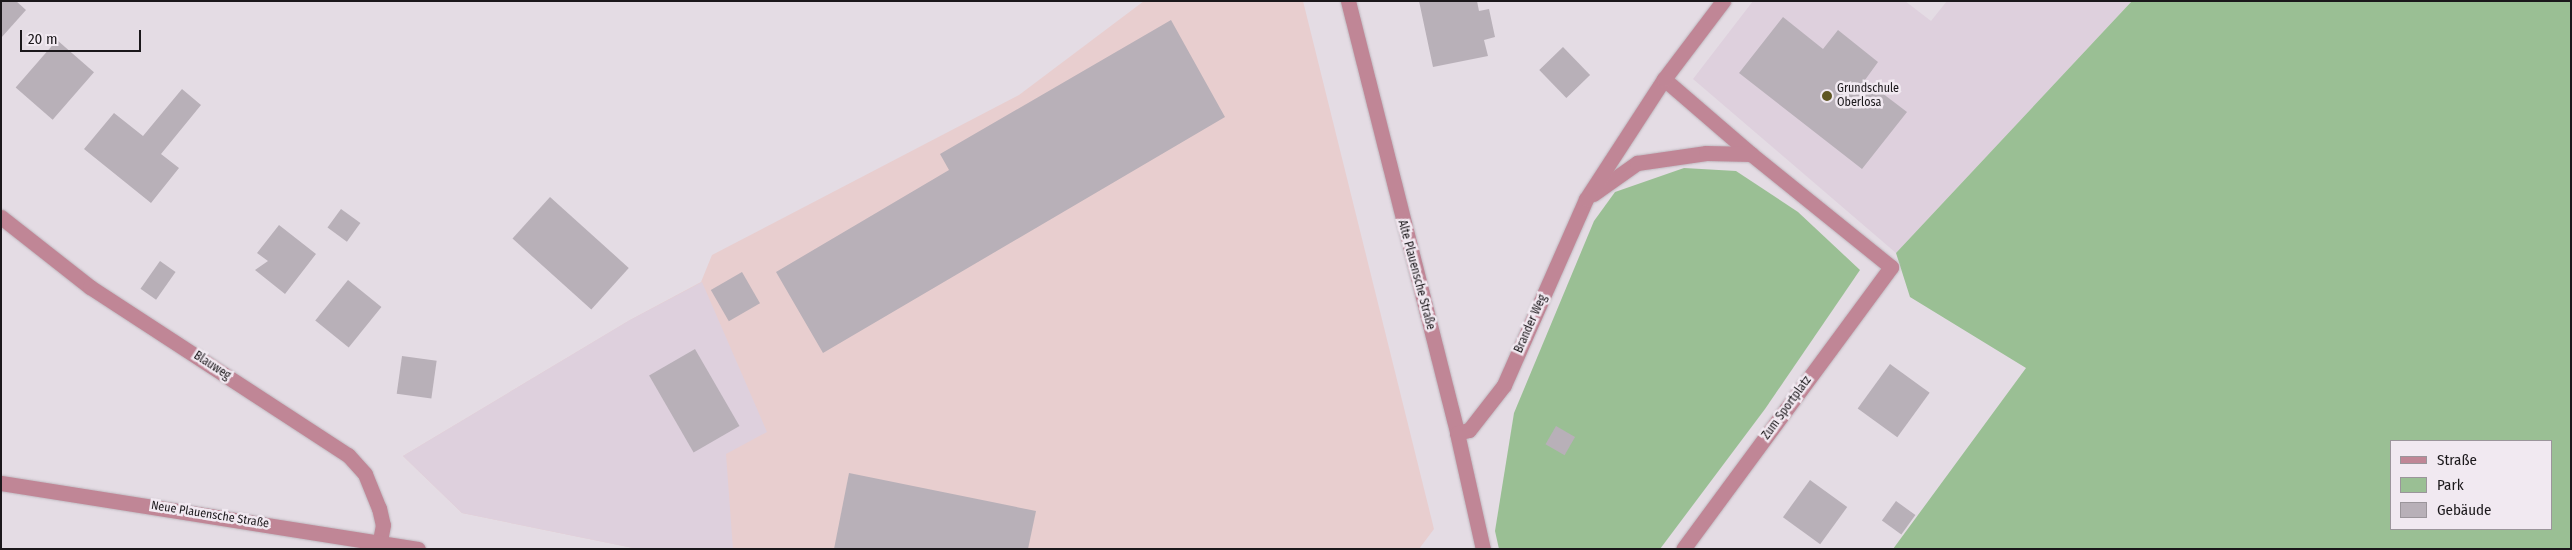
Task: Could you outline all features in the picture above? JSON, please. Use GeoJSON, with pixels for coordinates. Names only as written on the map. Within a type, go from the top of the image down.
{"type":"FeatureCollection","features":[{"type":"Feature","properties":{"kind":"street","name":"Alte Plauensche Straße"},"geometry":{"type":"LineString","coordinates":[[1348,1],[1457,434],[1483,549]]}},
{"type":"Feature","properties":{"kind":"street","name":"Brander Weg"},"geometry":{"type":"LineString","coordinates":[[1457,434],[1469,430],[1504,385],[1586,199],[1664,79],[1723,1]]}},
{"type":"Feature","properties":{"kind":"street"},"geometry":{"type":"LineString","coordinates":[[1664,79],[1751,154]]}},
{"type":"Feature","properties":{"kind":"street"},"geometry":{"type":"LineString","coordinates":[[1586,199],[1636,163],[1706,153],[1751,154]]}},
{"type":"Feature","properties":{"kind":"street","name":"Zum Sportplatz"},"geometry":{"type":"LineString","coordinates":[[1683,549],[1891,267],[1751,154]]}},
{"type":"Feature","properties":{"kind":"street","name":"Blauweg"},"geometry":{"type":"LineString","coordinates":[[1,217],[90,287],[348,455],[365,474],[379,508],[383,525],[380,541]]}},
{"type":"Feature","properties":{"kind":"street","name":"Neue Plauensche Straße"},"geometry":{"type":"LineString","coordinates":[[1,483],[380,541],[418,549]]}},
{"type":"Feature","properties":{"kind":"shaded area"},"geometry":{"type":"Polygon","coordinates":[[[1144,1],[1303,1],[1434,529],[1419,549],[638,549],[462,513],[403,456],[630,320],[701,282],[712,255],[1019,95],[1144,1]]]}},
{"type":"Feature","properties":{"kind":"shaded area"},"geometry":{"type":"Polygon","coordinates":[[[1753,1],[1905,1],[1931,21],[1947,1],[2132,1],[1896,253],[1693,79],[1753,1]]]}},
{"type":"Feature","properties":{"kind":"shaded area"},"geometry":{"type":"Polygon","coordinates":[[[702,282],[767,432],[726,454],[733,549],[638,549],[462,513],[403,456],[630,320],[702,282]]]}},
{"type":"Feature","properties":{"kind":"green space"},"geometry":{"type":"Polygon","coordinates":[[[2132,1],[2571,1],[2571,549],[1893,549],[2026,368],[1910,297],[1896,253],[2132,1]]]}},
{"type":"Feature","properties":{"kind":"green space"},"geometry":{"type":"Polygon","coordinates":[[[1684,168],[1736,171],[1798,212],[1860,270],[1765,409],[1660,549],[1499,549],[1495,531],[1514,413],[1594,221],[1615,192],[1684,168]]]}},
{"type":"Feature","properties":{"kind":"building"},"geometry":{"type":"Polygon","coordinates":[[[1,1],[16,1],[26,10],[1,38],[1,1]]]}},
{"type":"Feature","properties":{"kind":"building"},"geometry":{"type":"Polygon","coordinates":[[[1419,1],[1477,1],[1479,11],[1489,9],[1495,37],[1484,40],[1488,56],[1433,67],[1419,1]]]}},
{"type":"Feature","properties":{"kind":"building","name":"Grundschule Oberlosa"},"geometry":{"type":"Polygon","coordinates":[[[1783,17],[1823,49],[1838,30],[1878,62],[1865,80],[1907,112],[1862,169],[1739,73],[1783,17]]]}},
{"type":"Feature","properties":{"kind":"building"},"geometry":{"type":"Polygon","coordinates":[[[1171,20],[1225,117],[823,353],[776,272],[949,170],[940,154],[1171,20]]]}},
{"type":"Feature","properties":{"kind":"building"},"geometry":{"type":"Polygon","coordinates":[[[57,40],[94,72],[53,120],[16,88],[57,40]]]}},
{"type":"Feature","properties":{"kind":"building"},"geometry":{"type":"Polygon","coordinates":[[[1563,47],[1590,75],[1566,98],[1539,70],[1563,47]]]}},
{"type":"Feature","properties":{"kind":"building"},"geometry":{"type":"Polygon","coordinates":[[[182,89],[201,105],[161,154],[179,168],[151,203],[84,149],[114,113],[143,136],[182,89]]]}},
{"type":"Feature","properties":{"kind":"building"},"geometry":{"type":"Polygon","coordinates":[[[550,197],[629,268],[591,310],[513,239],[550,197]]]}},
{"type":"Feature","properties":{"kind":"building"},"geometry":{"type":"Polygon","coordinates":[[[341,209],[360,223],[347,242],[327,228],[341,209]]]}},
{"type":"Feature","properties":{"kind":"building"},"geometry":{"type":"Polygon","coordinates":[[[279,225],[316,254],[285,294],[255,270],[268,261],[257,253],[279,225]]]}},
{"type":"Feature","properties":{"kind":"building"},"geometry":{"type":"Polygon","coordinates":[[[160,261],[176,272],[156,300],[140,289],[160,261]]]}},
{"type":"Feature","properties":{"kind":"building"},"geometry":{"type":"Polygon","coordinates":[[[742,272],[760,303],[729,321],[711,290],[742,272]]]}},
{"type":"Feature","properties":{"kind":"building"},"geometry":{"type":"Polygon","coordinates":[[[348,280],[381,307],[349,347],[315,320],[348,280]]]}},
{"type":"Feature","properties":{"kind":"building"},"geometry":{"type":"Polygon","coordinates":[[[695,349],[740,426],[694,453],[649,376],[695,349]]]}},
{"type":"Feature","properties":{"kind":"building"},"geometry":{"type":"Polygon","coordinates":[[[402,356],[437,361],[431,399],[397,394],[402,356]]]}},
{"type":"Feature","properties":{"kind":"building"},"geometry":{"type":"Polygon","coordinates":[[[1890,364],[1930,393],[1897,437],[1858,408],[1890,364]]]}},
{"type":"Feature","properties":{"kind":"building"},"geometry":{"type":"Polygon","coordinates":[[[1556,426],[1575,437],[1565,455],[1546,444],[1556,426]]]}},
{"type":"Feature","properties":{"kind":"building"},"geometry":{"type":"Polygon","coordinates":[[[849,473],[1036,511],[1028,549],[834,549],[849,473]]]}},
{"type":"Feature","properties":{"kind":"building"},"geometry":{"type":"Polygon","coordinates":[[[1810,480],[1847,507],[1820,544],[1783,517],[1810,480]]]}},
{"type":"Feature","properties":{"kind":"building"},"geometry":{"type":"Polygon","coordinates":[[[1896,501],[1915,515],[1901,535],[1882,520],[1896,501]]]}},
{"type":"Feature","properties":{"kind":"place","name":"Grundschule Oberlosa"},"geometry":{"type":"Point","coordinates":[1827,96]}}]}
